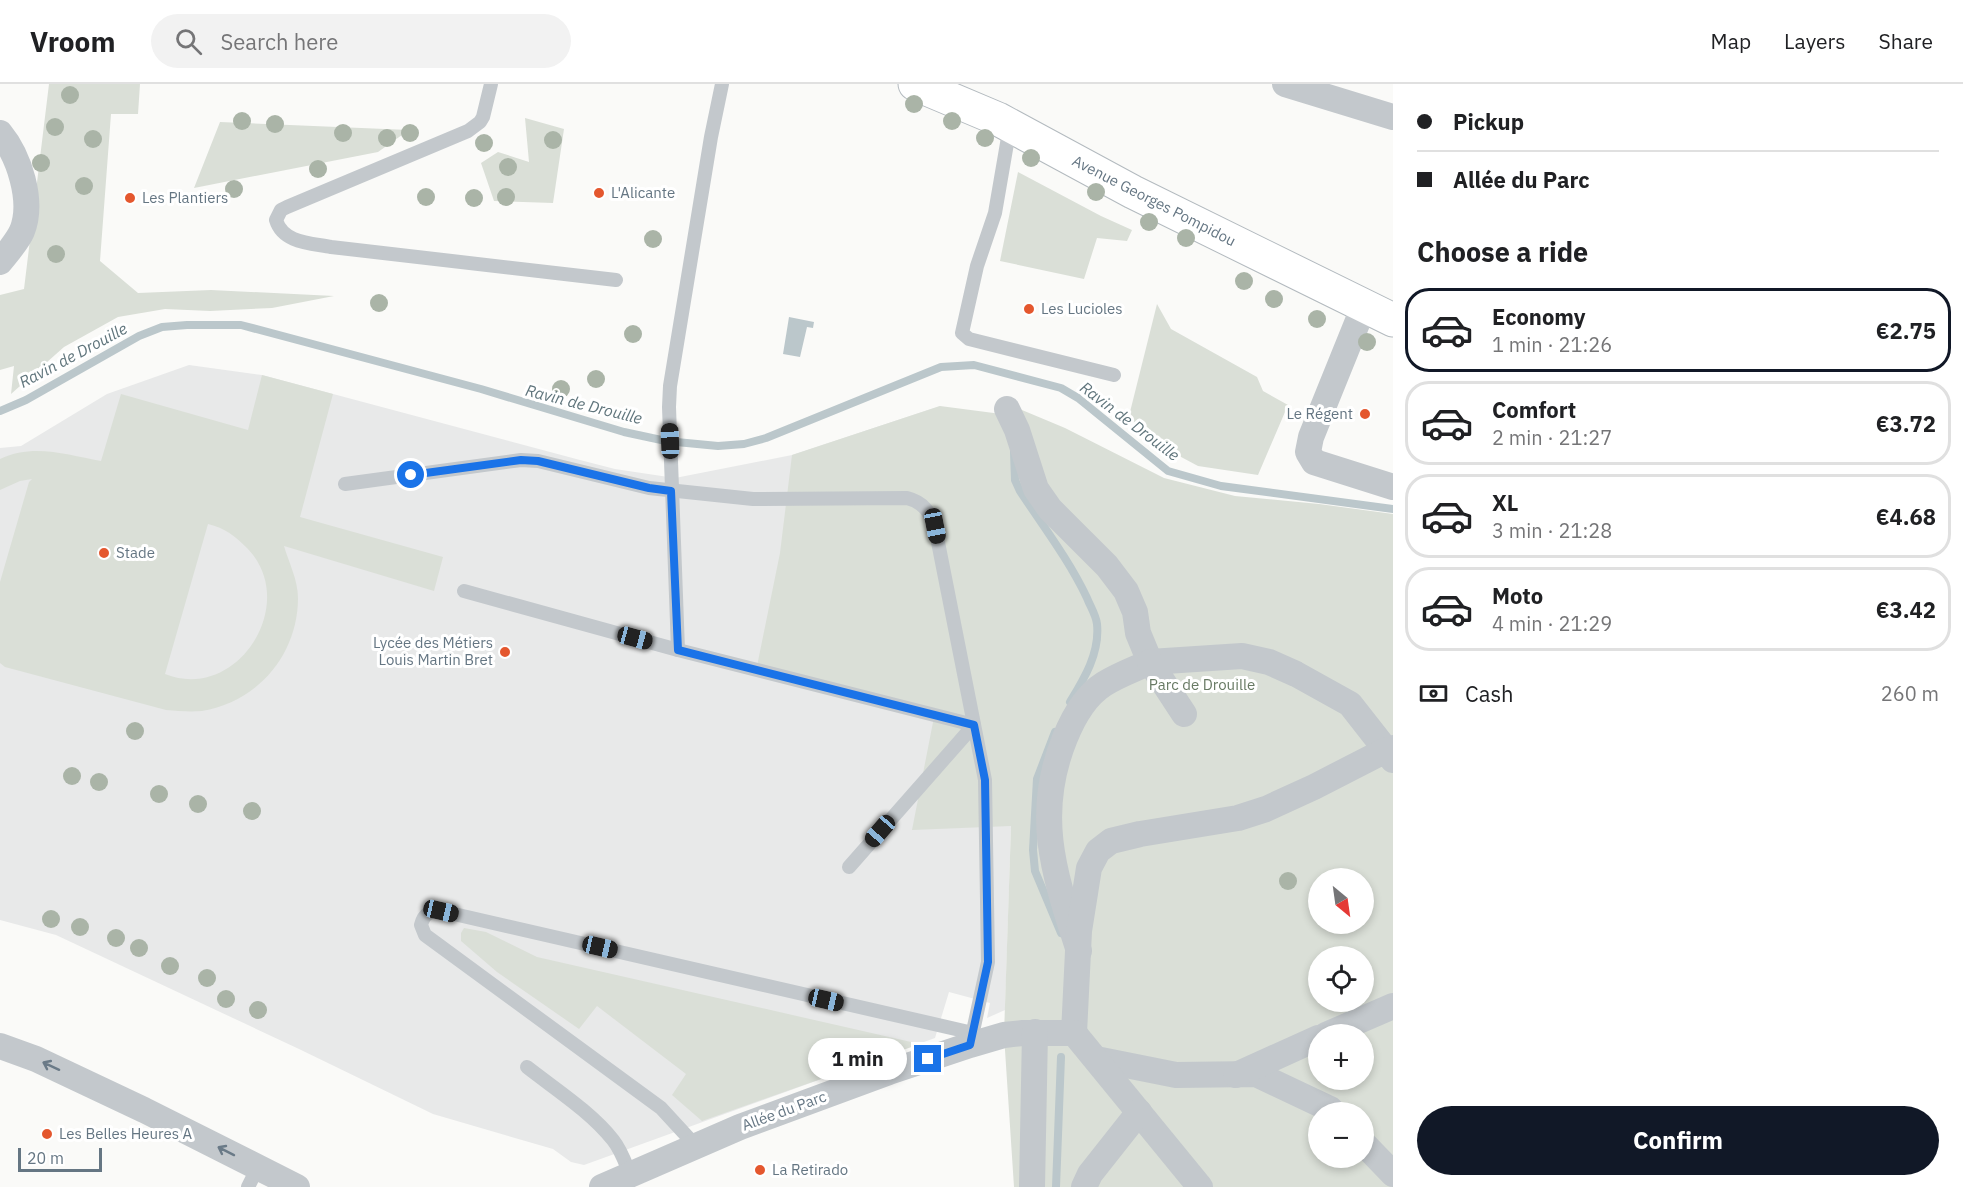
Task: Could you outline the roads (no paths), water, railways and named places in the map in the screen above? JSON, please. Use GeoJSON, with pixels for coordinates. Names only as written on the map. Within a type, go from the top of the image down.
{"type":"FeatureCollection","features":[{"type":"Feature","properties":{"kind":"main road","name":"Avenue Georges Pompidou"},"geometry":{"type":"LineString","coordinates":[[915,84],[1010,126],[1133,192],[1379,313]]}},
{"type":"Feature","properties":{"kind":"street"},"geometry":{"type":"LineString","coordinates":[[1285,84],[1393,117]]}},
{"type":"Feature","properties":{"kind":"street"},"geometry":{"type":"LineString","coordinates":[[0,133],[10,145],[19,166],[26,206],[22,232],[0,262]]}},
{"type":"Feature","properties":{"kind":"street"},"geometry":{"type":"LineString","coordinates":[[1379,313],[1311,436],[1308,452],[1314,462],[1393,487]]}},
{"type":"Feature","properties":{"kind":"street"},"geometry":{"type":"LineString","coordinates":[[1006,409],[1017,430],[1036,489],[1050,509],[1107,566],[1126,591],[1135,612],[1138,633],[1150,662],[1184,714]]}},
{"type":"Feature","properties":{"kind":"street"},"geometry":{"type":"LineString","coordinates":[[1079,951],[1053,867],[1048,819],[1052,782],[1062,746],[1073,720],[1085,702],[1104,684],[1150,662],[1242,656],[1269,662],[1350,704],[1391,753],[1266,809],[1238,818],[1111,841],[1098,851],[1089,868],[1079,931],[1079,951],[1074,1033],[1200,1187]]}},
{"type":"Feature","properties":{"kind":"street"},"geometry":{"type":"LineString","coordinates":[[1351,1024],[1393,1006]]}},
{"type":"Feature","properties":{"kind":"street"},"geometry":{"type":"LineString","coordinates":[[1032,1187],[1035,1032]]}},
{"type":"Feature","properties":{"kind":"street","name":"Allée du Parc"},"geometry":{"type":"LineString","coordinates":[[616,1183],[695,1145],[971,1039],[1035,1032],[1074,1033]]}},
{"type":"Feature","properties":{"kind":"street"},"geometry":{"type":"LineString","coordinates":[[1236,1075],[1308,1043]]}},
{"type":"Feature","properties":{"kind":"street"},"geometry":{"type":"LineString","coordinates":[[0,1046],[36,1059],[144,1110],[253,1177],[297,1187]]}},
{"type":"Feature","properties":{"kind":"street"},"geometry":{"type":"LineString","coordinates":[[1096,1059],[1176,1075],[1256,1074],[1315,1102]]}},
{"type":"Feature","properties":{"kind":"street"},"geometry":{"type":"LineString","coordinates":[[1084,1187],[1090,1174],[1139,1112]]}},
{"type":"Feature","properties":{"kind":"street"},"geometry":{"type":"LineString","coordinates":[[1374,1154],[1393,1174]]}},
{"type":"Feature","properties":{"kind":"lane"},"geometry":{"type":"LineString","coordinates":[[491,84],[483,117],[468,131],[286,207],[281,210],[276,219],[282,232],[295,240],[331,247],[616,280]]}},
{"type":"Feature","properties":{"kind":"lane"},"geometry":{"type":"LineString","coordinates":[[678,650],[670,460],[670,386],[711,137],[722,84]]}},
{"type":"Feature","properties":{"kind":"lane"},"geometry":{"type":"LineString","coordinates":[[1010,126],[995,213],[977,266],[962,333],[969,339],[1113,375]]}},
{"type":"Feature","properties":{"kind":"lane"},"geometry":{"type":"LineString","coordinates":[[345,484],[521,460],[538,461],[649,488],[671,491],[753,499],[907,498],[916,500],[931,515],[985,780],[988,962],[971,1039],[441,911],[426,914],[422,925],[425,935],[661,1108],[695,1145]]}},
{"type":"Feature","properties":{"kind":"lane"},"geometry":{"type":"LineString","coordinates":[[464,591],[678,650],[974,725]]}},
{"type":"Feature","properties":{"kind":"lane"},"geometry":{"type":"LineString","coordinates":[[849,867],[974,725]]}},
{"type":"Feature","properties":{"kind":"lane"},"geometry":{"type":"LineString","coordinates":[[527,1067],[593,1119],[608,1134],[620,1150],[616,1183]]}},
{"type":"Feature","properties":{"kind":"waterway","name":"Ravin de Drouille"},"geometry":{"type":"LineString","coordinates":[[0,411],[26,400],[139,336],[162,327],[187,325],[241,325],[481,389],[624,432],[666,441],[718,446],[744,444],[766,438],[941,367],[974,365],[1061,388],[1078,398],[1168,471],[1221,486],[1393,509]]}},
{"type":"Feature","properties":{"kind":"waterway"},"geometry":{"type":"LineString","coordinates":[[1014,452],[1015,480],[1020,491],[1072,570],[1096,621],[1097,635],[1093,655],[1070,702]]}},
{"type":"Feature","properties":{"kind":"waterway"},"geometry":{"type":"LineString","coordinates":[[1055,732],[1037,779],[1033,850],[1035,871],[1061,933]]}},
{"type":"Feature","properties":{"kind":"waterway"},"geometry":{"type":"LineString","coordinates":[[1056,1187],[1061,1057]]}},
{"type":"Feature","properties":{"kind":"place","name":"L'Alicante"},"geometry":{"type":"Point","coordinates":[599,193]}},
{"type":"Feature","properties":{"kind":"place","name":"Les Plantiers"},"geometry":{"type":"Point","coordinates":[130,198]}},
{"type":"Feature","properties":{"kind":"place","name":"Les Lucioles"},"geometry":{"type":"Point","coordinates":[1029,309]}},
{"type":"Feature","properties":{"kind":"place","name":"Le Régent"},"geometry":{"type":"Point","coordinates":[1365,414]}},
{"type":"Feature","properties":{"kind":"place","name":"Stade"},"geometry":{"type":"Point","coordinates":[104,553]}},
{"type":"Feature","properties":{"kind":"place","name":"Lycée des Métiers Louis Martin Bret"},"geometry":{"type":"Point","coordinates":[505,652]}},
{"type":"Feature","properties":{"kind":"place","name":"Les Belles Heures A"},"geometry":{"type":"Point","coordinates":[47,1134]}},
{"type":"Feature","properties":{"kind":"place","name":"La Retirado"},"geometry":{"type":"Point","coordinates":[760,1170]}},
{"type":"Feature","properties":{"kind":"park label","name":"Parc de Drouille"},"geometry":{"type":"Point","coordinates":[1202,685]}}]}
